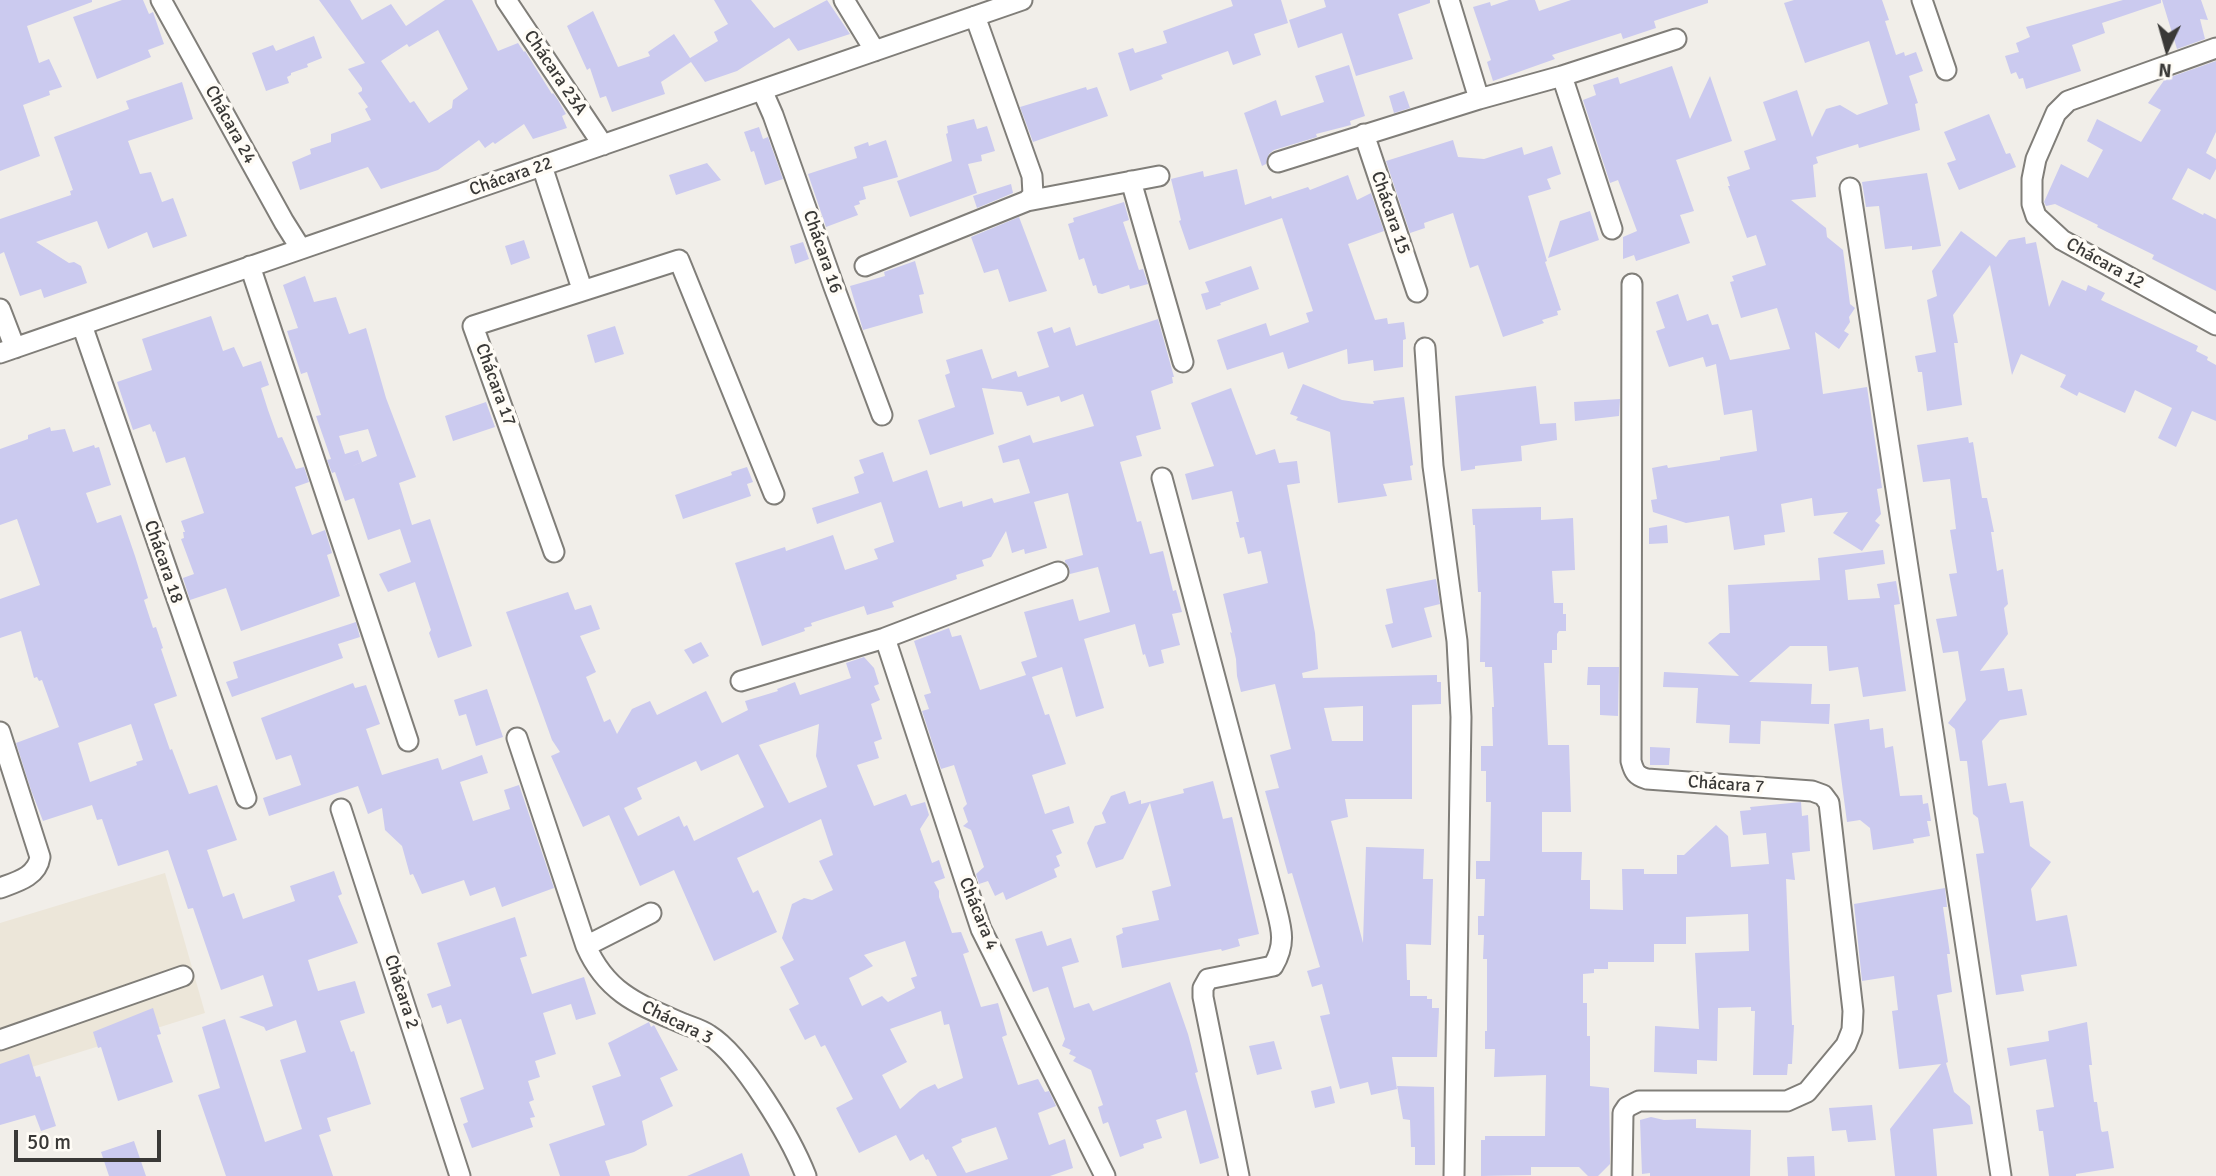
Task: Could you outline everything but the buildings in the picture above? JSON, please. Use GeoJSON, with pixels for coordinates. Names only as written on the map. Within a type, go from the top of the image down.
{"type":"FeatureCollection","features":[{"type":"Feature","properties":{"kind":"street","name":"Chácara 24"},"geometry":{"type":"LineString","coordinates":[[161,0],[301,248]]}},
{"type":"Feature","properties":{"kind":"street","name":"Chácara 23A"},"geometry":{"type":"LineString","coordinates":[[506,0],[603,145]]}},
{"type":"Feature","properties":{"kind":"street"},"geometry":{"type":"LineString","coordinates":[[844,0],[875,51]]}},
{"type":"Feature","properties":{"kind":"street","name":"Chácara 22"},"geometry":{"type":"LineString","coordinates":[[8,350],[1022,0]]}},
{"type":"Feature","properties":{"kind":"street"},"geometry":{"type":"LineString","coordinates":[[1449,0],[1479,99]]}},
{"type":"Feature","properties":{"kind":"street"},"geometry":{"type":"LineString","coordinates":[[1922,0],[1946,70]]}},
{"type":"Feature","properties":{"kind":"street"},"geometry":{"type":"LineString","coordinates":[[975,16],[1032,176],[1032,195],[1027,201]]}},
{"type":"Feature","properties":{"kind":"street"},"geometry":{"type":"LineString","coordinates":[[1278,162],[1676,39]]}},
{"type":"Feature","properties":{"kind":"street","name":"Chácara 12"},"geometry":{"type":"LineString","coordinates":[[2216,48],[2068,101],[2056,113],[2036,159],[2032,179],[2032,204],[2036,216],[2062,240],[2216,325]]}},
{"type":"Feature","properties":{"kind":"street"},"geometry":{"type":"LineString","coordinates":[[1562,76],[1612,229]]}},
{"type":"Feature","properties":{"kind":"street","name":"Chácara 16"},"geometry":{"type":"LineString","coordinates":[[762,90],[882,415]]}},
{"type":"Feature","properties":{"kind":"street","name":"Chácara 15"},"geometry":{"type":"LineString","coordinates":[[1364,134],[1417,292]]}},
{"type":"Feature","properties":{"kind":"street"},"geometry":{"type":"LineString","coordinates":[[542,166],[582,289]]}},
{"type":"Feature","properties":{"kind":"street"},"geometry":{"type":"LineString","coordinates":[[865,266],[1027,201],[1159,176]]}},
{"type":"Feature","properties":{"kind":"street"},"geometry":{"type":"LineString","coordinates":[[1131,181],[1183,362]]}},
{"type":"Feature","properties":{"kind":"street"},"geometry":{"type":"LineString","coordinates":[[1850,188],[2001,1176]]}},
{"type":"Feature","properties":{"kind":"street","name":"Chácara 17"},"geometry":{"type":"LineString","coordinates":[[554,552],[474,326],[582,289],[679,260],[774,494]]}},
{"type":"Feature","properties":{"kind":"street"},"geometry":{"type":"LineString","coordinates":[[250,266],[408,741]]}},
{"type":"Feature","properties":{"kind":"street","name":"Chácara 7"},"geometry":{"type":"LineString","coordinates":[[1622,1176],[1623,1113],[1627,1107],[1639,1101],[1787,1101],[1797,1098],[1807,1092],[1846,1045],[1852,1030],[1853,1011],[1829,803],[1823,795],[1812,791],[1647,779],[1634,772],[1631,761],[1632,284]]}},
{"type":"Feature","properties":{"kind":"street"},"geometry":{"type":"LineString","coordinates":[[0,309],[8,350]]}},
{"type":"Feature","properties":{"kind":"street","name":"Chácara 18"},"geometry":{"type":"LineString","coordinates":[[82,325],[246,798]]}},
{"type":"Feature","properties":{"kind":"street"},"geometry":{"type":"LineString","coordinates":[[1425,348],[1433,466],[1457,641],[1461,718],[1454,1176]]}},
{"type":"Feature","properties":{"kind":"street"},"geometry":{"type":"LineString","coordinates":[[1163,478],[1283,938],[1281,952],[1273,966],[1208,979],[1203,988],[1239,1176]]}},
{"type":"Feature","properties":{"kind":"street"},"geometry":{"type":"LineString","coordinates":[[741,681],[885,638],[1058,572]]}},
{"type":"Feature","properties":{"kind":"street","name":"Chácara 4"},"geometry":{"type":"LineString","coordinates":[[885,638],[981,929],[1105,1176]]}},
{"type":"Feature","properties":{"kind":"street"},"geometry":{"type":"LineString","coordinates":[[0,733],[40,857],[36,868],[25,879],[0,888]]}},
{"type":"Feature","properties":{"kind":"street","name":"Chácara 3"},"geometry":{"type":"LineString","coordinates":[[517,738],[594,964],[616,990],[631,1001],[710,1035],[730,1054],[759,1089],[807,1176]]}},
{"type":"Feature","properties":{"kind":"street","name":"Chácara 2"},"geometry":{"type":"LineString","coordinates":[[341,809],[460,1176]]}},
{"type":"Feature","properties":{"kind":"street"},"geometry":{"type":"LineString","coordinates":[[586,946],[651,913]]}},
{"type":"Feature","properties":{"kind":"street"},"geometry":{"type":"LineString","coordinates":[[0,1040],[183,976]]}},
{"type":"Feature","properties":{"kind":"shaded area"},"geometry":{"type":"Polygon","coordinates":[[[165,873],[205,1013],[0,1077],[0,923],[165,873]]]}}]}
